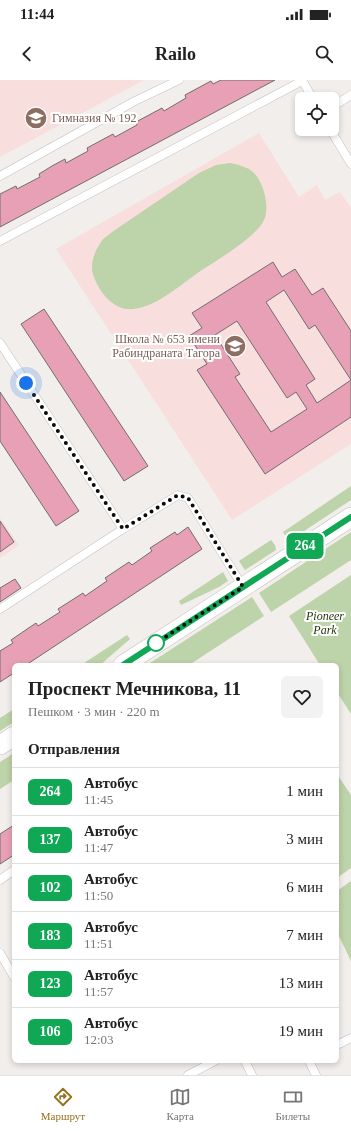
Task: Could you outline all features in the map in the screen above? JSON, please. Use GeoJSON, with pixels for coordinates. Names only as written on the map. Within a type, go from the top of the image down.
{"type":"FeatureCollection","features":[{"type":"Feature","properties":{"kind":"street"},"geometry":{"type":"LineString","coordinates":[[126,663],[351,517]]}},
{"type":"Feature","properties":{"kind":"street"},"geometry":{"type":"LineString","coordinates":[[0,745],[12,737]]}},
{"type":"Feature","properties":{"kind":"lane"},"geometry":{"type":"LineString","coordinates":[[0,176],[135,101],[179,80]]}},
{"type":"Feature","properties":{"kind":"lane"},"geometry":{"type":"LineString","coordinates":[[0,241],[302,80],[309,92]]}},
{"type":"Feature","properties":{"kind":"lane"},"geometry":{"type":"LineString","coordinates":[[339,102],[351,95]]}},
{"type":"Feature","properties":{"kind":"lane"},"geometry":{"type":"LineString","coordinates":[[334,136],[351,164]]}},
{"type":"Feature","properties":{"kind":"lane"},"geometry":{"type":"LineString","coordinates":[[0,343],[123,529]]}},
{"type":"Feature","properties":{"kind":"lane"},"geometry":{"type":"LineString","coordinates":[[0,609],[178,495],[188,498],[243,587]]}},
{"type":"Feature","properties":{"kind":"lane"},"geometry":{"type":"LineString","coordinates":[[0,880],[12,871]]}},
{"type":"Feature","properties":{"kind":"lane"},"geometry":{"type":"LineString","coordinates":[[0,953],[12,974]]}},
{"type":"Feature","properties":{"kind":"lane"},"geometry":{"type":"LineString","coordinates":[[339,1044],[351,1038]]}},
{"type":"Feature","properties":{"kind":"lane"},"geometry":{"type":"LineString","coordinates":[[188,1075],[211,1063]]}},
{"type":"Feature","properties":{"kind":"lane"},"geometry":{"type":"LineString","coordinates":[[246,1063],[252,1075]]}},
{"type":"Feature","properties":{"kind":"lane"},"geometry":{"type":"LineString","coordinates":[[310,1063],[316,1075]]}},
{"type":"Feature","properties":{"kind":"shaded area","name":"Гимназия № 192"},"geometry":{"type":"Polygon","coordinates":[[[0,80],[144,80],[0,157],[0,80]]]}},
{"type":"Feature","properties":{"kind":"shaded area","name":"Школа № 653 имени Рабиндраната Тагора"},"geometry":{"type":"Polygon","coordinates":[[[259,133],[299,197],[317,185],[325,200],[340,192],[351,208],[351,444],[232,520],[56,249],[259,133]]]}},
{"type":"Feature","properties":{"kind":"shaded area"},"geometry":{"type":"Polygon","coordinates":[[[0,518],[19,545],[0,558],[0,518]]]}},
{"type":"Feature","properties":{"kind":"green space"},"geometry":{"type":"Polygon","coordinates":[[[230,163],[241,166],[253,172],[262,186],[266,199],[266,214],[258,229],[243,243],[169,294],[144,307],[135,309],[121,308],[106,298],[96,282],[92,268],[96,250],[102,241],[112,232],[199,173],[216,165],[230,163]]]}},
{"type":"Feature","properties":{"kind":"green space"},"geometry":{"type":"Polygon","coordinates":[[[351,486],[351,500],[292,539],[286,537],[283,532],[351,486]]]}},
{"type":"Feature","properties":{"kind":"green space"},"geometry":{"type":"Polygon","coordinates":[[[351,532],[351,560],[271,612],[259,593],[351,532]]]}},
{"type":"Feature","properties":{"kind":"green space"},"geometry":{"type":"Polygon","coordinates":[[[271,540],[275,545],[276,550],[245,570],[239,561],[271,540]]]}},
{"type":"Feature","properties":{"kind":"green space"},"geometry":{"type":"Polygon","coordinates":[[[223,572],[228,581],[219,587],[181,605],[179,601],[223,572]]]}},
{"type":"Feature","properties":{"kind":"green space","name":"Pioneer Park"},"geometry":{"type":"Polygon","coordinates":[[[351,575],[351,714],[339,695],[339,663],[319,663],[289,616],[351,575]]]}},
{"type":"Feature","properties":{"kind":"green space"},"geometry":{"type":"Polygon","coordinates":[[[252,597],[264,616],[192,663],[150,663],[252,597]]]}},
{"type":"Feature","properties":{"kind":"green space"},"geometry":{"type":"Polygon","coordinates":[[[127,635],[130,639],[102,663],[84,663],[127,635]]]}},
{"type":"Feature","properties":{"kind":"green space"},"geometry":{"type":"Polygon","coordinates":[[[12,710],[12,723],[0,731],[0,718],[12,710]]]}},
{"type":"Feature","properties":{"kind":"green space"},"geometry":{"type":"Polygon","coordinates":[[[12,754],[12,781],[0,789],[0,762],[12,754]]]}},
{"type":"Feature","properties":{"kind":"green space"},"geometry":{"type":"Polygon","coordinates":[[[339,777],[351,795],[351,868],[339,877],[339,777]]]}},
{"type":"Feature","properties":{"kind":"green space"},"geometry":{"type":"Polygon","coordinates":[[[351,881],[351,961],[339,936],[339,890],[351,881]]]}},
{"type":"Feature","properties":{"kind":"building"},"geometry":{"type":"Polygon","coordinates":[[[221,80],[275,80],[0,227],[0,194],[16,186],[17,189],[40,177],[39,174],[52,166],[65,159],[66,163],[88,151],[87,148],[113,134],[115,137],[137,125],[136,122],[162,108],[164,111],[186,98],[185,95],[211,81],[213,84],[221,80]]]}},
{"type":"Feature","properties":{"kind":"building"},"geometry":{"type":"Polygon","coordinates":[[[273,262],[282,277],[295,269],[312,295],[323,288],[351,331],[351,380],[351,417],[265,474],[197,370],[207,364],[189,336],[202,328],[192,313],[273,262]],[[284,290],[266,302],[315,379],[306,385],[317,403],[351,380],[315,325],[309,329],[284,290]],[[237,321],[215,335],[240,374],[235,377],[271,432],[307,409],[296,392],[287,398],[237,321]]]}},
{"type":"Feature","properties":{"kind":"building"},"geometry":{"type":"Polygon","coordinates":[[[44,309],[148,466],[124,481],[21,324],[44,309]]]}},
{"type":"Feature","properties":{"kind":"building"},"geometry":{"type":"Polygon","coordinates":[[[0,392],[79,511],[56,526],[0,441],[0,392]]]}},
{"type":"Feature","properties":{"kind":"building"},"geometry":{"type":"Polygon","coordinates":[[[0,521],[14,542],[0,552],[0,521]]]}},
{"type":"Feature","properties":{"kind":"building"},"geometry":{"type":"Polygon","coordinates":[[[188,527],[202,549],[29,663],[12,663],[12,674],[0,682],[0,651],[13,643],[11,640],[36,623],[38,626],[60,612],[58,609],[83,593],[85,596],[107,581],[105,578],[129,562],[132,565],[152,551],[150,548],[175,532],[177,535],[188,527]]]}},
{"type":"Feature","properties":{"kind":"building"},"geometry":{"type":"Polygon","coordinates":[[[15,579],[21,588],[0,602],[0,588],[15,579]]]}},
{"type":"Feature","properties":{"kind":"building"},"geometry":{"type":"Polygon","coordinates":[[[12,826],[12,856],[0,864],[0,834],[12,826]]]}},
{"type":"Feature","properties":{"kind":"bus line","name":"264"},"geometry":{"type":"LineString","coordinates":[[126,663],[351,517]]}},
{"type":"Feature","properties":{"kind":"place","name":"Гимназия № 192"},"geometry":{"type":"Point","coordinates":[36,118]}},
{"type":"Feature","properties":{"kind":"place","name":"Школа № 653 имени Рабиндраната Тагора"},"geometry":{"type":"Point","coordinates":[235,346]}},
{"type":"Feature","properties":{"kind":"route"},"geometry":{"type":"LineString","coordinates":[[26,383],[123,529],[178,495],[188,498],[243,587],[156,643]]}}]}
